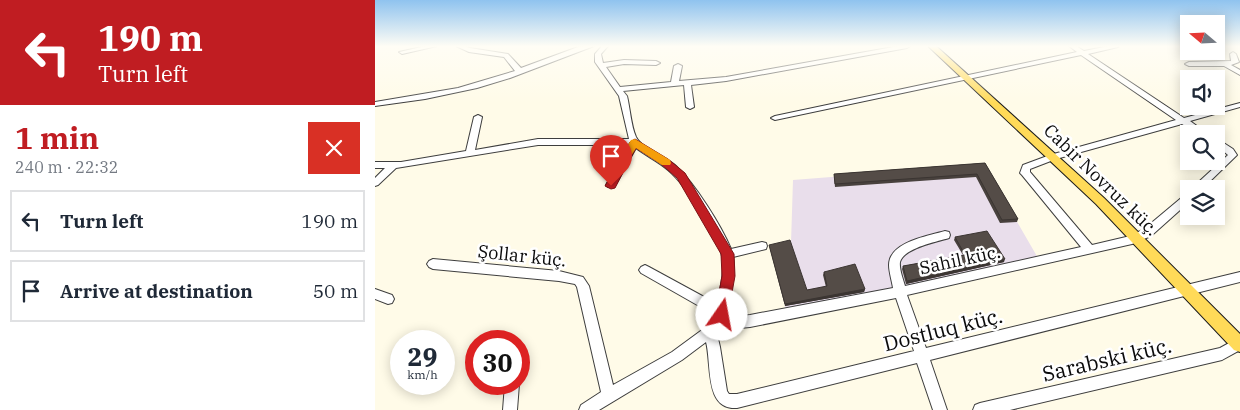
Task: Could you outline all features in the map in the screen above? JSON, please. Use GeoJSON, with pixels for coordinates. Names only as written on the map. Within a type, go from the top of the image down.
{"type":"FeatureCollection","features":[{"type":"Feature","properties":{"kind":"main road","name":"Cabir Novruz küç."},"geometry":{"type":"LineString","coordinates":[[953,65],[1053,157],[1137,238],[1240,343]]}},
{"type":"Feature","properties":{"kind":"street"},"geometry":{"type":"LineString","coordinates":[[514,65],[519,72]]}},
{"type":"Feature","properties":{"kind":"street"},"geometry":{"type":"LineString","coordinates":[[375,104],[439,95],[519,72],[531,71],[539,65]]}},
{"type":"Feature","properties":{"kind":"street"},"geometry":{"type":"LineString","coordinates":[[586,410],[677,356],[710,332],[723,314],[729,276],[728,254],[681,176],[665,162],[635,142],[631,134],[621,89],[601,65]]}},
{"type":"Feature","properties":{"kind":"street"},"geometry":{"type":"LineString","coordinates":[[621,89],[726,79],[802,65]]}},
{"type":"Feature","properties":{"kind":"street"},"geometry":{"type":"LineString","coordinates":[[775,118],[1027,65]]}},
{"type":"Feature","properties":{"kind":"street"},"geometry":{"type":"LineString","coordinates":[[1101,65],[1189,125]]}},
{"type":"Feature","properties":{"kind":"street"},"geometry":{"type":"LineString","coordinates":[[1227,65],[1240,73]]}},
{"type":"Feature","properties":{"kind":"street"},"geometry":{"type":"LineString","coordinates":[[675,83],[678,66]]}},
{"type":"Feature","properties":{"kind":"street"},"geometry":{"type":"LineString","coordinates":[[687,83],[690,107]]}},
{"type":"Feature","properties":{"kind":"street"},"geometry":{"type":"LineString","coordinates":[[1090,250],[1025,173],[1026,167],[1053,157],[1240,105]]}},
{"type":"Feature","properties":{"kind":"street"},"geometry":{"type":"LineString","coordinates":[[470,152],[478,117]]}},
{"type":"Feature","properties":{"kind":"street"},"geometry":{"type":"LineString","coordinates":[[375,165],[393,166],[547,141],[635,142]]}},
{"type":"Feature","properties":{"kind":"street"},"geometry":{"type":"LineString","coordinates":[[611,186],[635,142]]}},
{"type":"Feature","properties":{"kind":"street"},"geometry":{"type":"LineString","coordinates":[[1207,180],[1236,156],[1225,147]]}},
{"type":"Feature","properties":{"kind":"street"},"geometry":{"type":"LineString","coordinates":[[375,183],[393,166]]}},
{"type":"Feature","properties":{"kind":"street","name":"Sahil küç."},"geometry":{"type":"LineString","coordinates":[[645,270],[723,314],[730,323],[750,321],[900,292],[1137,238],[1153,229],[1180,204]]}},
{"type":"Feature","properties":{"kind":"street"},"geometry":{"type":"LineString","coordinates":[[940,410],[900,292],[894,264],[899,253],[905,248],[945,235]]}},
{"type":"Feature","properties":{"kind":"street"},"geometry":{"type":"LineString","coordinates":[[728,254],[762,246]]}},
{"type":"Feature","properties":{"kind":"street","name":"Şollar küç."},"geometry":{"type":"LineString","coordinates":[[433,264],[559,276],[579,280],[583,286],[609,395]]}},
{"type":"Feature","properties":{"kind":"street","name":"Dostluq küç."},"geometry":{"type":"LineString","coordinates":[[710,332],[714,347],[720,394],[723,399],[730,402],[1240,277]]}},
{"type":"Feature","properties":{"kind":"street"},"geometry":{"type":"LineString","coordinates":[[375,294],[388,299]]}},
{"type":"Feature","properties":{"kind":"street","name":"Sarabski küç."},"geometry":{"type":"LineString","coordinates":[[981,410],[1222,354],[1240,343]]}},
{"type":"Feature","properties":{"kind":"street"},"geometry":{"type":"LineString","coordinates":[[510,410],[511,395]]}},
{"type":"Feature","properties":{"kind":"shaded area"},"geometry":{"type":"Polygon","coordinates":[[[984,165],[1038,258],[786,310],[770,248],[791,243],[793,180],[984,165]]]}},
{"type":"Feature","properties":{"kind":"building"},"geometry":{"type":"Polygon","coordinates":[[[985,163],[1018,219],[1002,220],[977,174],[835,184],[834,174],[985,163]]]}},
{"type":"Feature","properties":{"kind":"building"},"geometry":{"type":"Polygon","coordinates":[[[987,231],[1005,259],[907,281],[903,266],[965,255],[955,237],[987,231]]]}},
{"type":"Feature","properties":{"kind":"building"},"geometry":{"type":"Polygon","coordinates":[[[790,240],[807,290],[827,286],[824,272],[855,264],[865,289],[785,304],[769,245],[790,240]]]}},
{"type":"Feature","properties":{"kind":"slow traffic"},"geometry":{"type":"LineString","coordinates":[[627,154],[635,142],[666,163]]}},
{"type":"Feature","properties":{"kind":"route"},"geometry":{"type":"LineString","coordinates":[[611,186],[635,142],[665,162],[681,176],[728,254],[729,276],[722,315]]}}]}
